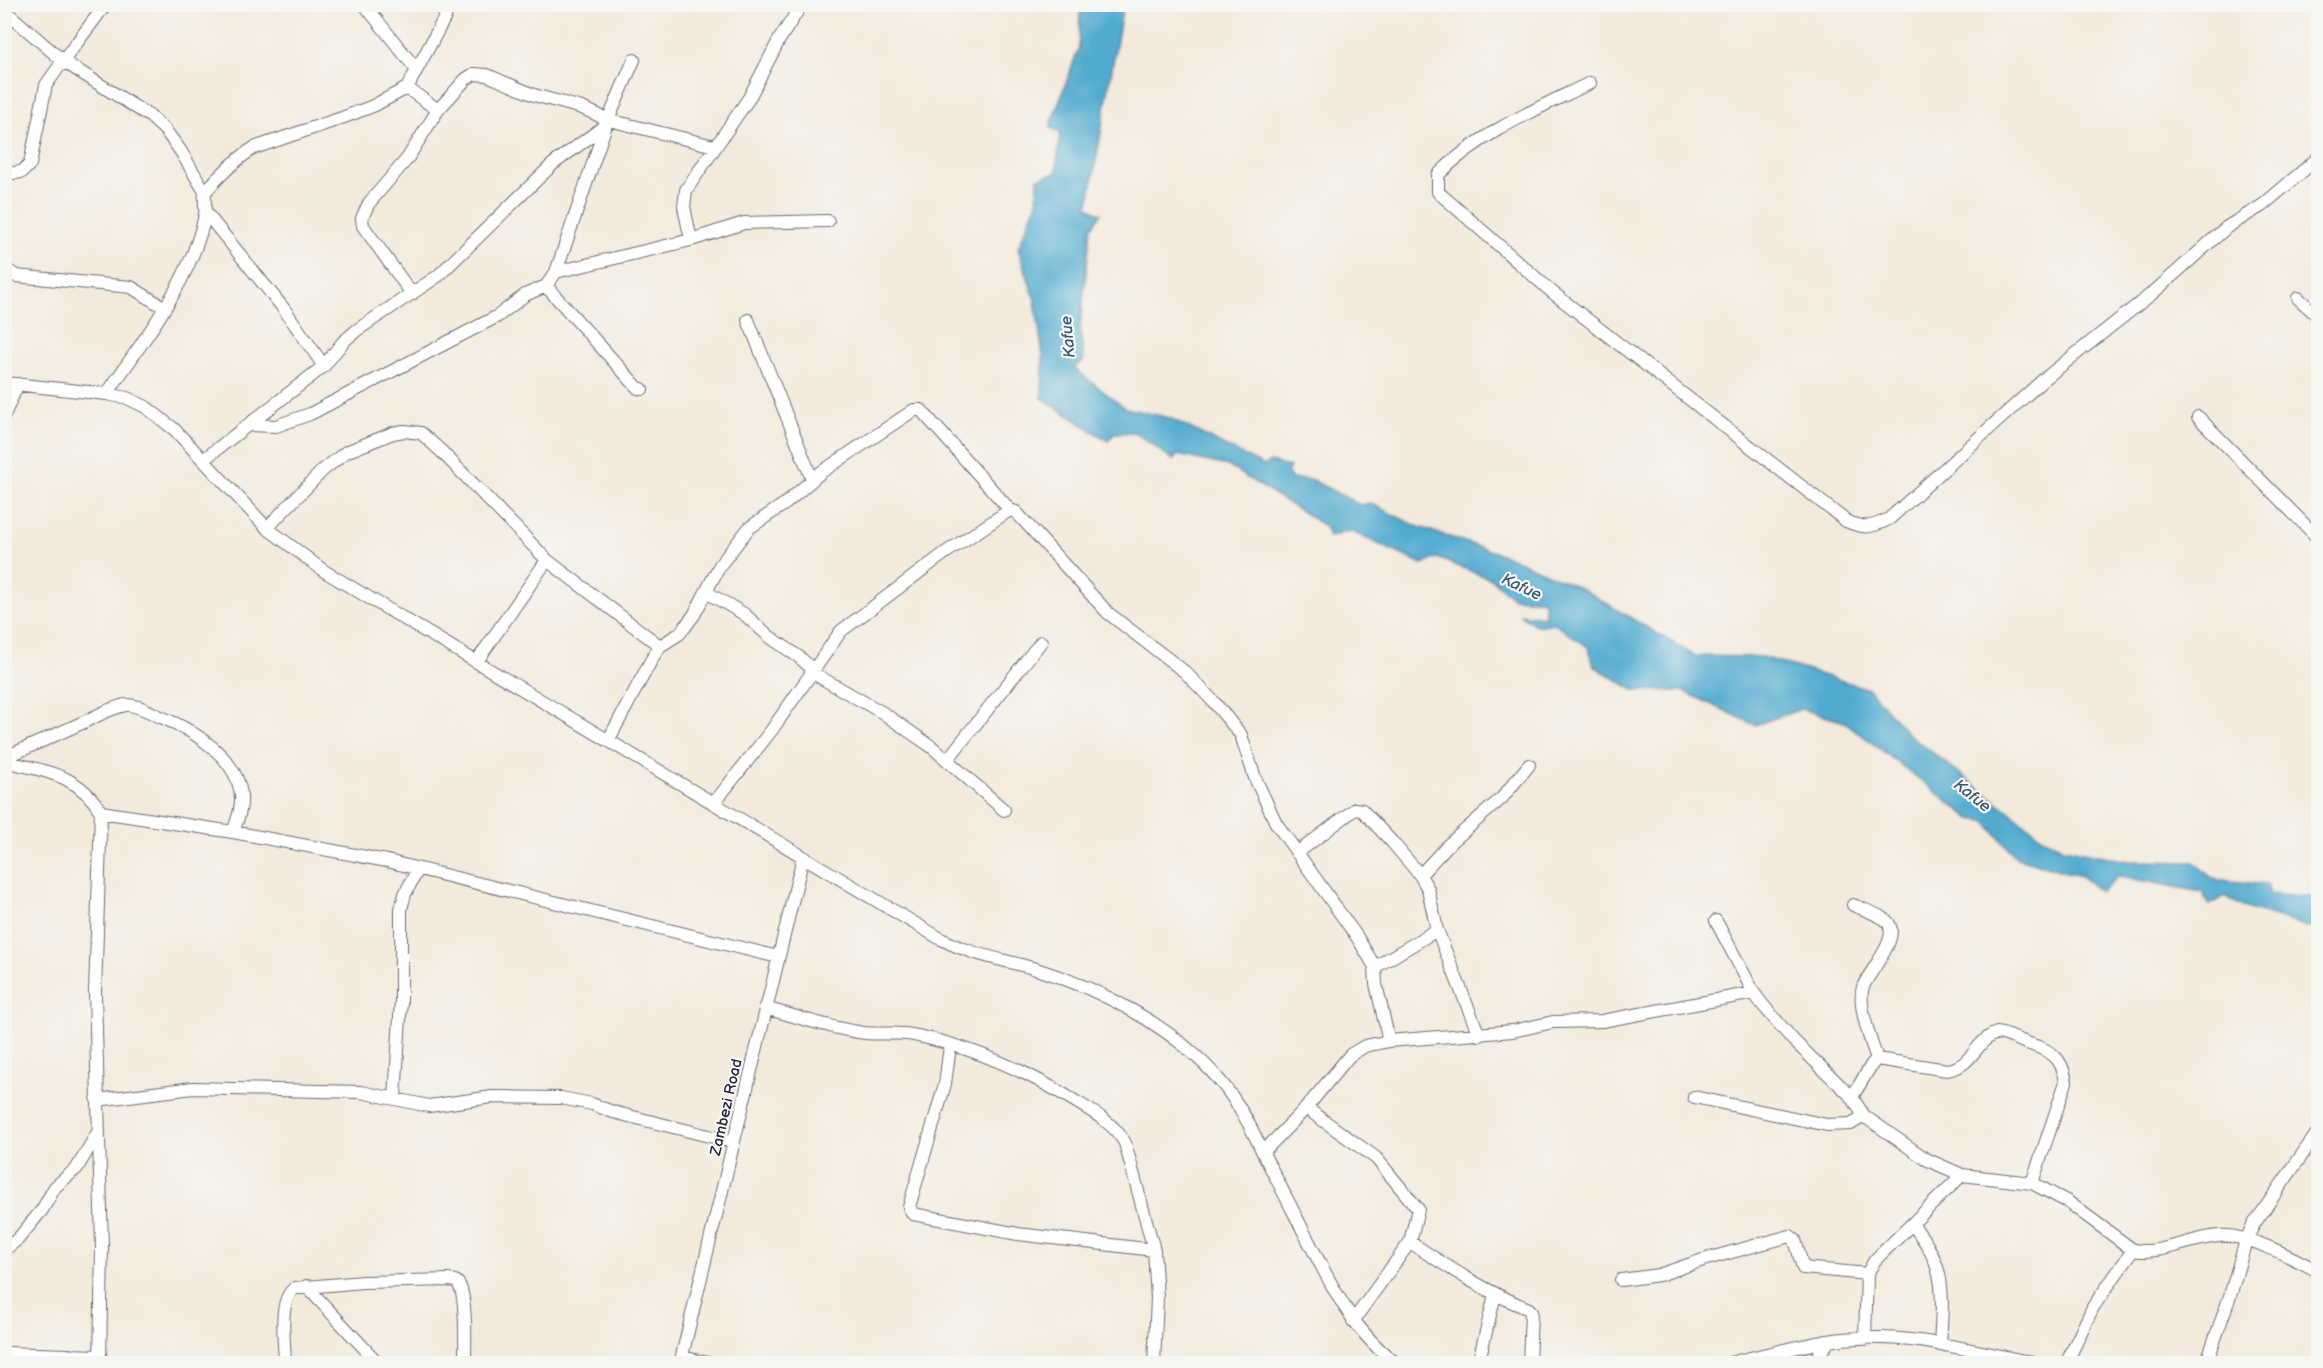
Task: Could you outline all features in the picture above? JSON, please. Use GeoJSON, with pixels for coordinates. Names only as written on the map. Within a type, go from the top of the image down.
{"type":"FeatureCollection","features":[{"type":"Feature","properties":{"kind":"street"},"geometry":{"type":"LineString","coordinates":[[4,174],[22,172],[30,164],[46,85],[106,4]]}},
{"type":"Feature","properties":{"kind":"street"},"geometry":{"type":"LineString","coordinates":[[364,4],[416,69]]}},
{"type":"Feature","properties":{"kind":"street"},"geometry":{"type":"LineString","coordinates":[[206,192],[232,164],[254,148],[339,119],[407,88],[445,16],[448,4]]}},
{"type":"Feature","properties":{"kind":"street"},"geometry":{"type":"LineString","coordinates":[[691,240],[684,196],[714,146],[749,98],[779,40],[802,4]]}},
{"type":"Feature","properties":{"kind":"street"},"geometry":{"type":"LineString","coordinates":[[4,10],[63,61],[151,117],[165,129],[206,192],[206,213],[194,250],[165,308],[107,394]]}},
{"type":"Feature","properties":{"kind":"street"},"geometry":{"type":"LineString","coordinates":[[250,425],[276,426],[310,414],[489,321],[525,295],[546,286],[556,272],[608,122],[634,60]]}},
{"type":"Feature","properties":{"kind":"street"},"geometry":{"type":"LineString","coordinates":[[412,294],[363,225],[362,218],[369,203],[407,159],[438,110],[466,79],[474,74],[481,73],[534,95],[582,108],[608,122],[714,146]]}},
{"type":"Feature","properties":{"kind":"street"},"geometry":{"type":"LineString","coordinates":[[1590,83],[1513,120],[1451,161],[1438,175],[1438,192],[1552,292],[1846,521],[1861,528],[1872,527],[1889,519],[2043,380],[2154,292],[2227,227],[2263,204],[2319,158]]}},
{"type":"Feature","properties":{"kind":"street"},"geometry":{"type":"LineString","coordinates":[[407,88],[438,110]]}},
{"type":"Feature","properties":{"kind":"street"},"geometry":{"type":"LineString","coordinates":[[203,460],[324,366],[343,342],[357,330],[412,294],[455,261],[553,164],[608,122]]}},
{"type":"Feature","properties":{"kind":"street"},"geometry":{"type":"LineString","coordinates":[[206,213],[284,309],[324,366]]}},
{"type":"Feature","properties":{"kind":"street"},"geometry":{"type":"LineString","coordinates":[[556,272],[691,240],[744,224],[828,221]]}},
{"type":"Feature","properties":{"kind":"street"},"geometry":{"type":"LineString","coordinates":[[4,268],[16,276],[131,287],[165,308]]}},
{"type":"Feature","properties":{"kind":"street"},"geometry":{"type":"LineString","coordinates":[[546,286],[638,388],[642,389]]}},
{"type":"Feature","properties":{"kind":"street"},"geometry":{"type":"LineString","coordinates":[[2298,297],[2319,316]]}},
{"type":"Feature","properties":{"kind":"street"},"geometry":{"type":"LineString","coordinates":[[748,320],[812,479]]}},
{"type":"Feature","properties":{"kind":"street"},"geometry":{"type":"LineString","coordinates":[[4,383],[107,394],[126,398],[152,411],[175,430],[267,528],[324,571],[609,739],[898,915],[955,946],[992,959],[1068,979],[1142,1017],[1188,1050],[1221,1081],[1263,1152],[1327,1277],[1353,1321],[1397,1364]]}},
{"type":"Feature","properties":{"kind":"street"},"geometry":{"type":"LineString","coordinates":[[4,415],[18,384]]}},
{"type":"Feature","properties":{"kind":"street"},"geometry":{"type":"LineString","coordinates":[[609,739],[660,646],[679,634],[685,627],[720,565],[748,528],[786,503],[812,479],[917,409],[921,410],[1010,510],[1016,512],[1108,613],[1185,672],[1241,735],[1255,778],[1270,813],[1357,937],[1375,967],[1376,984],[1389,1041]]}},
{"type":"Feature","properties":{"kind":"street"},"geometry":{"type":"LineString","coordinates":[[2198,417],[2319,538]]}},
{"type":"Feature","properties":{"kind":"street"},"geometry":{"type":"LineString","coordinates":[[267,528],[323,470],[346,452],[393,433],[414,431],[421,433],[547,560],[660,646]]}},
{"type":"Feature","properties":{"kind":"street"},"geometry":{"type":"LineString","coordinates":[[714,803],[771,731],[831,643],[849,623],[945,553],[1010,510]]}},
{"type":"Feature","properties":{"kind":"street"},"geometry":{"type":"LineString","coordinates":[[477,661],[547,560]]}},
{"type":"Feature","properties":{"kind":"street"},"geometry":{"type":"LineString","coordinates":[[706,591],[744,614],[799,657],[809,666],[811,672],[883,713],[948,759],[1004,810]]}},
{"type":"Feature","properties":{"kind":"street"},"geometry":{"type":"LineString","coordinates":[[948,759],[1041,642]]}},
{"type":"Feature","properties":{"kind":"street"},"geometry":{"type":"LineString","coordinates":[[4,760],[101,714],[131,705],[179,724],[197,735],[224,760],[236,780],[242,799],[233,832]]}},
{"type":"Feature","properties":{"kind":"street"},"geometry":{"type":"LineString","coordinates":[[4,760],[70,781],[84,789],[102,812],[95,993],[102,1246],[100,1360],[4,1353]]}},
{"type":"Feature","properties":{"kind":"street"},"geometry":{"type":"LineString","coordinates":[[1420,875],[1455,839],[1502,798],[1529,765]]}},
{"type":"Feature","properties":{"kind":"street"},"geometry":{"type":"LineString","coordinates":[[1297,853],[1355,809],[1359,809],[1392,842],[1420,875],[1432,901],[1437,930],[1479,1035]]}},
{"type":"Feature","properties":{"kind":"street"},"geometry":{"type":"LineString","coordinates":[[102,812],[338,850],[778,957]]}},
{"type":"Feature","properties":{"kind":"street","name":"Zambezi Road"},"geometry":{"type":"LineString","coordinates":[[681,1360],[803,857]]}},
{"type":"Feature","properties":{"kind":"street"},"geometry":{"type":"LineString","coordinates":[[395,1098],[401,1001],[401,909],[405,894],[418,868]]}},
{"type":"Feature","properties":{"kind":"street"},"geometry":{"type":"LineString","coordinates":[[1853,905],[1885,919],[1891,926],[1892,933],[1889,943],[1863,988],[1868,1032],[1877,1059]]}},
{"type":"Feature","properties":{"kind":"street"},"geometry":{"type":"LineString","coordinates":[[1716,921],[1754,993],[1793,1040],[1852,1097],[1864,1116],[1926,1159],[1962,1175],[2032,1183],[2068,1202],[2133,1250],[2154,1250],[2219,1236],[2232,1236],[2293,1258],[2319,1271]]}},
{"type":"Feature","properties":{"kind":"street"},"geometry":{"type":"LineString","coordinates":[[1375,967],[1437,930]]}},
{"type":"Feature","properties":{"kind":"street"},"geometry":{"type":"LineString","coordinates":[[1263,1152],[1306,1108],[1350,1055],[1365,1046],[1389,1041],[1513,1031],[1553,1022],[1612,1019],[1754,993]]}},
{"type":"Feature","properties":{"kind":"street"},"geometry":{"type":"LineString","coordinates":[[765,1008],[860,1033],[904,1033],[1001,1062],[1040,1079],[1105,1119],[1125,1143],[1154,1250],[1157,1298],[1154,1364]]}},
{"type":"Feature","properties":{"kind":"street"},"geometry":{"type":"LineString","coordinates":[[1877,1059],[1947,1070],[1957,1069],[1986,1039],[1997,1033],[2053,1053],[2064,1072],[2066,1082],[2032,1183]]}},
{"type":"Feature","properties":{"kind":"street"},"geometry":{"type":"LineString","coordinates":[[950,1046],[945,1084],[929,1133],[909,1207],[910,1211],[913,1214],[1018,1234],[1154,1250]]}},
{"type":"Feature","properties":{"kind":"street"},"geometry":{"type":"LineString","coordinates":[[1852,1097],[1877,1059]]}},
{"type":"Feature","properties":{"kind":"street"},"geometry":{"type":"LineString","coordinates":[[98,1100],[193,1088],[360,1092],[429,1106],[492,1097],[576,1100],[613,1112],[733,1142]]}},
{"type":"Feature","properties":{"kind":"street"},"geometry":{"type":"LineString","coordinates":[[1695,1097],[1827,1125],[1851,1124],[1864,1116]]}},
{"type":"Feature","properties":{"kind":"street"},"geometry":{"type":"LineString","coordinates":[[1306,1108],[1376,1158],[1414,1203],[1418,1213],[1410,1242],[1353,1321]]}},
{"type":"Feature","properties":{"kind":"street"},"geometry":{"type":"LineString","coordinates":[[4,1250],[18,1239],[42,1210],[55,1187],[77,1168],[98,1131]]}},
{"type":"Feature","properties":{"kind":"street"},"geometry":{"type":"LineString","coordinates":[[2206,1364],[2230,1296],[2246,1240],[2254,1224],[2319,1132]]}},
{"type":"Feature","properties":{"kind":"street"},"geometry":{"type":"LineString","coordinates":[[1864,1339],[1868,1274],[1883,1250],[1962,1175]]}},
{"type":"Feature","properties":{"kind":"street"},"geometry":{"type":"LineString","coordinates":[[1912,1224],[1929,1244],[1937,1265],[1942,1288],[1940,1345]]}},
{"type":"Feature","properties":{"kind":"street"},"geometry":{"type":"LineString","coordinates":[[1621,1280],[1659,1275],[1703,1260],[1790,1236],[1795,1240],[1803,1268],[1868,1274]]}},
{"type":"Feature","properties":{"kind":"street"},"geometry":{"type":"LineString","coordinates":[[1410,1242],[1453,1271],[1495,1295],[1531,1310],[1529,1364]]}},
{"type":"Feature","properties":{"kind":"street"},"geometry":{"type":"LineString","coordinates":[[2066,1364],[2093,1307],[2133,1250]]}},
{"type":"Feature","properties":{"kind":"street"},"geometry":{"type":"LineString","coordinates":[[285,1364],[284,1304],[291,1290],[306,1286],[429,1280],[451,1280],[457,1282],[460,1287],[464,1319],[465,1364]]}},
{"type":"Feature","properties":{"kind":"street"},"geometry":{"type":"LineString","coordinates":[[306,1286],[379,1364]]}},
{"type":"Feature","properties":{"kind":"street"},"geometry":{"type":"LineString","coordinates":[[1478,1364],[1495,1295]]}},
{"type":"Feature","properties":{"kind":"street"},"geometry":{"type":"LineString","coordinates":[[1725,1364],[1829,1341],[1864,1339],[1940,1345],[2038,1364]]}},
{"type":"Feature","properties":{"kind":"street"},"geometry":{"type":"LineString","coordinates":[[1812,1364],[1829,1341]]}},
{"type":"Feature","properties":{"kind":"street"},"geometry":{"type":"LineString","coordinates":[[681,1360],[712,1364]]}},
{"type":"Feature","properties":{"kind":"water","name":"Kafue"},"geometry":{"type":"Polygon","coordinates":[[[1083,4],[1123,5],[1088,207],[1101,214],[1091,228],[1080,327],[1084,361],[1074,368],[1125,408],[1170,418],[1264,466],[1270,462],[1290,467],[1287,472],[1292,479],[1312,480],[1360,505],[1370,503],[1416,526],[1507,556],[1584,590],[1695,656],[1762,657],[1869,689],[1907,733],[2045,839],[2064,848],[2128,861],[2194,862],[2213,879],[2268,885],[2269,894],[2318,898],[2318,930],[2243,907],[2225,896],[2209,905],[2202,892],[2118,876],[2101,892],[2081,876],[2017,858],[1985,821],[1971,819],[1845,722],[1801,709],[1755,725],[1683,691],[1634,690],[1594,666],[1589,648],[1554,623],[1537,626],[1519,614],[1545,617],[1544,600],[1513,598],[1491,579],[1437,558],[1422,564],[1350,531],[1329,537],[1325,526],[1228,466],[1178,455],[1173,460],[1134,432],[1115,433],[1108,441],[1042,398],[1043,356],[1035,300],[1018,248],[1037,202],[1038,178],[1056,173],[1060,133],[1050,127],[1079,47],[1080,8],[1083,4]]]}}]}
